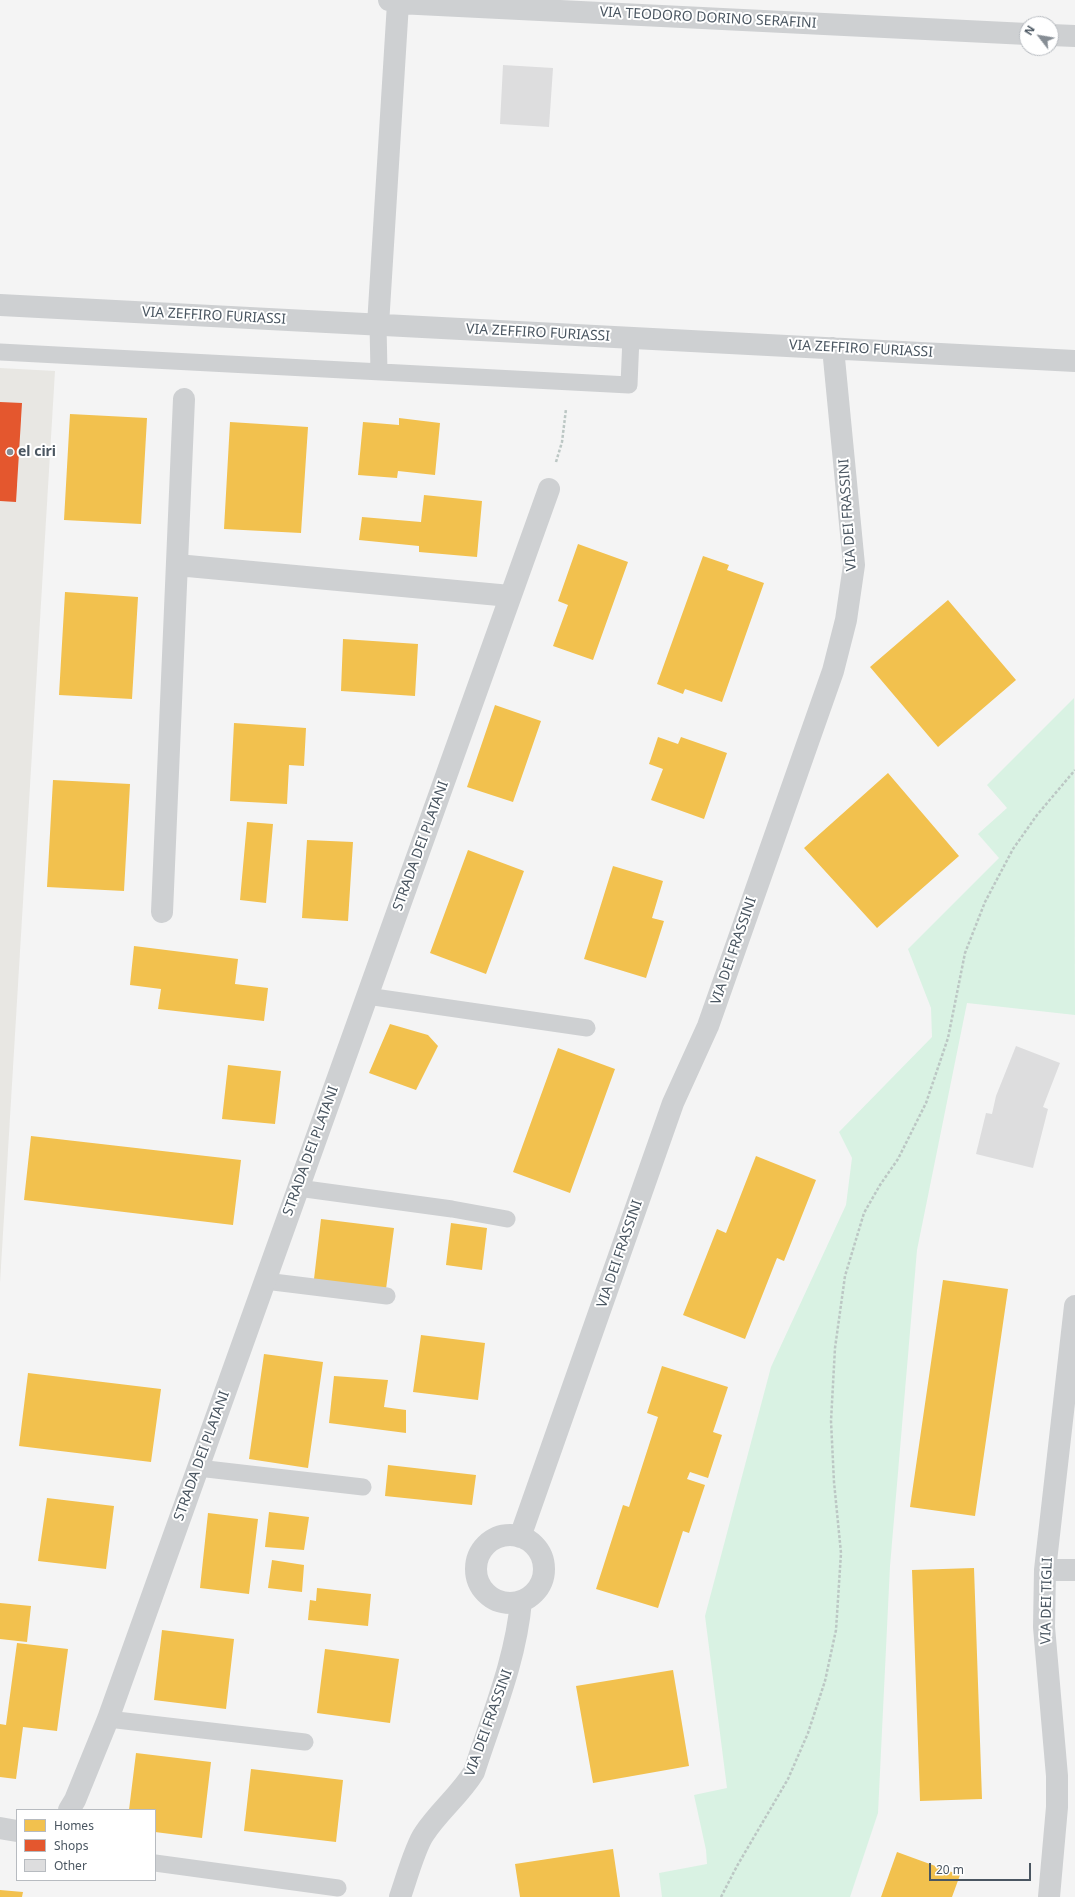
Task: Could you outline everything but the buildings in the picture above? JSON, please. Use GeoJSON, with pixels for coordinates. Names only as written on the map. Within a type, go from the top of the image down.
{"type":"FeatureCollection","features":[{"type":"Feature","properties":{"kind":"street","name":"VIA TEODORO DORINO SERAFINI"},"geometry":{"type":"LineString","coordinates":[[393,1],[1019,34]]}},
{"type":"Feature","properties":{"kind":"street"},"geometry":{"type":"LineString","coordinates":[[378,325],[393,1]]}},
{"type":"Feature","properties":{"kind":"street"},"geometry":{"type":"LineString","coordinates":[[1059,35],[1075,36]]}},
{"type":"Feature","properties":{"kind":"street","name":"VIA ZEFFIRO FURIASSI"},"geometry":{"type":"LineString","coordinates":[[0,305],[1075,361]]}},
{"type":"Feature","properties":{"kind":"street","name":"VIA DEI FRASSINI"},"geometry":{"type":"LineString","coordinates":[[520,1537],[673,1103],[708,1026],[834,671],[846,620],[854,565],[833,348]]}},
{"type":"Feature","properties":{"kind":"street"},"geometry":{"type":"LineString","coordinates":[[162,912],[184,399]]}},
{"type":"Feature","properties":{"kind":"street","name":"STRADA DEI PLATANI"},"geometry":{"type":"LineString","coordinates":[[70,1809],[75,1800],[108,1719],[549,489]]}},
{"type":"Feature","properties":{"kind":"street"},"geometry":{"type":"LineString","coordinates":[[177,565],[510,596]]}},
{"type":"Feature","properties":{"kind":"street","name":"VIA DEI TIGLI"},"geometry":{"type":"LineString","coordinates":[[1049,1897],[1057,1807],[1058,1776],[1044,1627],[1045,1570],[1075,1306]]}},
{"type":"Feature","properties":{"kind":"street"},"geometry":{"type":"LineString","coordinates":[[503,1536],[520,1537],[530,1541],[538,1549],[544,1568],[542,1579],[538,1588],[530,1596],[521,1601],[505,1602],[490,1596],[483,1589],[478,1580],[476,1570],[482,1550],[489,1543],[503,1536]]}},
{"type":"Feature","properties":{"kind":"street"},"geometry":{"type":"LineString","coordinates":[[1045,1570],[1075,1570]]}},
{"type":"Feature","properties":{"kind":"street","name":"VIA DEI FRASSINI"},"geometry":{"type":"LineString","coordinates":[[400,1897],[422,1836],[464,1788],[474,1772],[512,1657],[519,1625],[521,1601]]}},
{"type":"Feature","properties":{"kind":"street"},"geometry":{"type":"LineString","coordinates":[[0,1828],[16,1831]]}},
{"type":"Feature","properties":{"kind":"lane"},"geometry":{"type":"LineString","coordinates":[[378,325],[380,372]]}},
{"type":"Feature","properties":{"kind":"lane"},"geometry":{"type":"LineString","coordinates":[[0,352],[629,385],[631,337]]}},
{"type":"Feature","properties":{"kind":"lane"},"geometry":{"type":"LineString","coordinates":[[367,996],[587,1028]]}},
{"type":"Feature","properties":{"kind":"lane"},"geometry":{"type":"LineString","coordinates":[[298,1188],[452,1209],[507,1219]]}},
{"type":"Feature","properties":{"kind":"lane"},"geometry":{"type":"LineString","coordinates":[[265,1281],[387,1296]]}},
{"type":"Feature","properties":{"kind":"lane"},"geometry":{"type":"LineString","coordinates":[[198,1468],[363,1487]]}},
{"type":"Feature","properties":{"kind":"lane"},"geometry":{"type":"LineString","coordinates":[[108,1719],[305,1742]]}},
{"type":"Feature","properties":{"kind":"lane"},"geometry":{"type":"LineString","coordinates":[[156,1864],[338,1888]]}},
{"type":"Feature","properties":{"kind":"path"},"geometry":{"type":"LineString","coordinates":[[549,489],[562,442],[569,382]]}},
{"type":"Feature","properties":{"kind":"path"},"geometry":{"type":"LineString","coordinates":[[721,1897],[737,1866],[788,1779],[808,1733],[825,1681],[836,1630],[841,1554],[834,1482],[831,1421],[835,1348],[845,1276],[864,1213],[880,1185],[898,1159],[926,1103],[948,1038],[965,953],[985,902],[1013,849],[1037,815],[1075,770]]}},
{"type":"Feature","properties":{"kind":"shaded area"},"geometry":{"type":"Polygon","coordinates":[[[0,368],[55,371],[0,1283],[0,368]]]}},
{"type":"Feature","properties":{"kind":"green space"},"geometry":{"type":"Polygon","coordinates":[[[1074,698],[1075,1015],[967,1003],[917,1250],[890,1566],[878,1813],[850,1897],[662,1897],[659,1873],[707,1864],[706,1850],[694,1795],[727,1788],[705,1616],[771,1367],[846,1205],[852,1158],[839,1132],[932,1037],[931,1008],[908,949],[999,858],[978,834],[1007,808],[987,785],[1074,698]]]}},
{"type":"Feature","properties":{"kind":"place","name":"el ciri"},"geometry":{"type":"Point","coordinates":[10,452]}}]}
